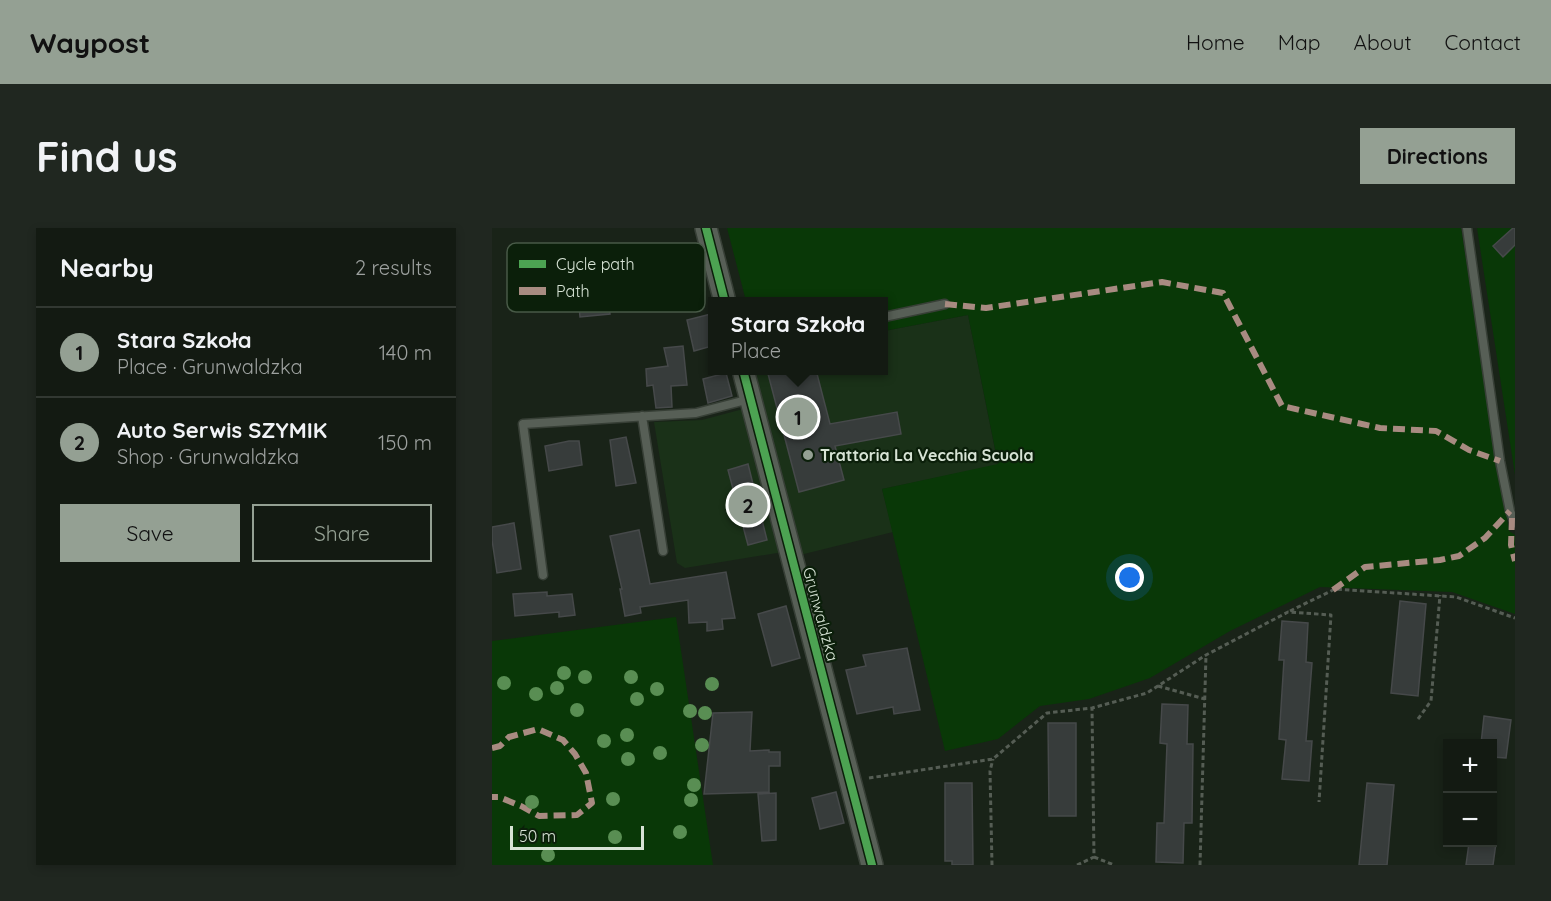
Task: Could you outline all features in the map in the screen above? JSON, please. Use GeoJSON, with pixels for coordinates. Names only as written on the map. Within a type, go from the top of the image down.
{"type":"FeatureCollection","features":[{"type":"Feature","properties":{"kind":"street"},"geometry":{"type":"LineString","coordinates":[[706,228],[724,297]]}},
{"type":"Feature","properties":{"kind":"street","name":"Grunwaldzka"},"geometry":{"type":"LineString","coordinates":[[744,375],[872,865]]}},
{"type":"Feature","properties":{"kind":"lane"},"geometry":{"type":"LineString","coordinates":[[1467,228],[1500,461],[1510,511],[1515,523]]}},
{"type":"Feature","properties":{"kind":"lane"},"geometry":{"type":"LineString","coordinates":[[888,316],[945,304]]}},
{"type":"Feature","properties":{"kind":"lane"},"geometry":{"type":"LineString","coordinates":[[543,576],[523,424],[696,413],[750,399]]}},
{"type":"Feature","properties":{"kind":"lane"},"geometry":{"type":"LineString","coordinates":[[642,416],[663,551]]}},
{"type":"Feature","properties":{"kind":"path"},"geometry":{"type":"LineString","coordinates":[[861,780],[993,759],[1047,713],[1092,708],[1147,693],[1206,655],[1335,589],[1456,597],[1515,618]]}},
{"type":"Feature","properties":{"kind":"path"},"geometry":{"type":"LineString","coordinates":[[1418,719],[1431,701],[1440,596]]}},
{"type":"Feature","properties":{"kind":"path"},"geometry":{"type":"LineString","coordinates":[[1288,612],[1331,615],[1319,802]]}},
{"type":"Feature","properties":{"kind":"path"},"geometry":{"type":"LineString","coordinates":[[1200,865],[1206,655]]}},
{"type":"Feature","properties":{"kind":"path"},"geometry":{"type":"LineString","coordinates":[[1158,686],[1205,699]]}},
{"type":"Feature","properties":{"kind":"path"},"geometry":{"type":"LineString","coordinates":[[1092,708],[1094,856]]}},
{"type":"Feature","properties":{"kind":"path"},"geometry":{"type":"LineString","coordinates":[[992,865],[990,771],[993,759]]}},
{"type":"Feature","properties":{"kind":"path"},"geometry":{"type":"LineString","coordinates":[[1077,865],[1094,856]]}},
{"type":"Feature","properties":{"kind":"path"},"geometry":{"type":"LineString","coordinates":[[1094,856],[1114,865]]}},
{"type":"Feature","properties":{"kind":"shaded area"},"geometry":{"type":"Polygon","coordinates":[[[968,315],[998,465],[882,489],[893,532],[800,555],[753,375],[888,375],[888,330],[968,315]]]}},
{"type":"Feature","properties":{"kind":"shaded area"},"geometry":{"type":"Polygon","coordinates":[[[743,409],[783,552],[685,568],[677,563],[654,422],[702,420],[743,409]]]}},
{"type":"Feature","properties":{"kind":"green space"},"geometry":{"type":"Polygon","coordinates":[[[727,228],[1461,228],[1509,531],[1515,535],[1515,614],[1452,592],[1320,587],[1230,631],[1150,678],[1089,699],[1040,706],[998,739],[945,751],[882,489],[998,464],[968,315],[888,330],[888,297],[745,297],[727,228]]]}},
{"type":"Feature","properties":{"kind":"green space"},"geometry":{"type":"Polygon","coordinates":[[[1477,228],[1515,228],[1515,475],[1477,228]]]}},
{"type":"Feature","properties":{"kind":"green space"},"geometry":{"type":"Polygon","coordinates":[[[676,617],[713,865],[492,865],[492,641],[676,617]]]}},
{"type":"Feature","properties":{"kind":"building"},"geometry":{"type":"Polygon","coordinates":[[[1515,228],[1515,245],[1503,257],[1493,246],[1515,228]]]}},
{"type":"Feature","properties":{"kind":"building"},"geometry":{"type":"Polygon","coordinates":[[[580,312],[610,312],[610,314],[580,317],[580,312]]]}},
{"type":"Feature","properties":{"kind":"building"},"geometry":{"type":"Polygon","coordinates":[[[708,315],[708,347],[694,351],[687,320],[708,315]]]}},
{"type":"Feature","properties":{"kind":"building"},"geometry":{"type":"Polygon","coordinates":[[[683,346],[687,385],[671,386],[672,407],[656,408],[653,385],[647,386],[646,369],[668,366],[664,348],[683,346]]]}},
{"type":"Feature","properties":{"kind":"building"},"geometry":{"type":"Polygon","coordinates":[[[727,375],[732,396],[708,403],[703,379],[727,375]]]}},
{"type":"Feature","properties":{"kind":"building"},"geometry":{"type":"Polygon","coordinates":[[[768,375],[817,375],[830,424],[897,412],[901,434],[835,446],[844,480],[799,492],[768,375]]]}},
{"type":"Feature","properties":{"kind":"building"},"geometry":{"type":"Polygon","coordinates":[[[626,437],[636,483],[616,486],[610,440],[626,437]]]}},
{"type":"Feature","properties":{"kind":"building"},"geometry":{"type":"Polygon","coordinates":[[[579,441],[582,465],[549,471],[545,446],[579,441]]]}},
{"type":"Feature","properties":{"kind":"building"},"geometry":{"type":"Polygon","coordinates":[[[748,464],[767,540],[748,545],[728,470],[748,464]]]}},
{"type":"Feature","properties":{"kind":"building"},"geometry":{"type":"Polygon","coordinates":[[[514,523],[521,569],[497,573],[492,527],[514,523]]]}},
{"type":"Feature","properties":{"kind":"building"},"geometry":{"type":"Polygon","coordinates":[[[639,530],[650,584],[726,572],[735,618],[722,619],[723,629],[707,631],[707,622],[689,623],[688,600],[640,607],[641,613],[625,616],[620,589],[622,589],[610,536],[639,530]]]}},
{"type":"Feature","properties":{"kind":"building"},"geometry":{"type":"Polygon","coordinates":[[[547,592],[547,596],[572,594],[575,615],[559,617],[559,612],[515,616],[513,594],[547,592]]]}},
{"type":"Feature","properties":{"kind":"building"},"geometry":{"type":"Polygon","coordinates":[[[1400,601],[1426,604],[1418,696],[1391,693],[1400,601]]]}},
{"type":"Feature","properties":{"kind":"building"},"geometry":{"type":"Polygon","coordinates":[[[786,606],[800,658],[772,666],[758,614],[786,606]]]}},
{"type":"Feature","properties":{"kind":"building"},"geometry":{"type":"Polygon","coordinates":[[[1282,621],[1308,623],[1306,662],[1312,663],[1306,741],[1312,741],[1309,781],[1282,779],[1286,740],[1279,739],[1284,660],[1279,660],[1282,621]]]}},
{"type":"Feature","properties":{"kind":"building"},"geometry":{"type":"Polygon","coordinates":[[[907,648],[920,710],[894,714],[893,707],[857,714],[846,670],[866,666],[863,655],[907,648]]]}},
{"type":"Feature","properties":{"kind":"building"},"geometry":{"type":"Polygon","coordinates":[[[1162,704],[1188,705],[1187,744],[1193,744],[1192,823],[1184,823],[1183,863],[1156,862],[1157,823],[1164,823],[1167,744],[1160,743],[1162,704]]]}},
{"type":"Feature","properties":{"kind":"building"},"geometry":{"type":"Polygon","coordinates":[[[752,712],[750,751],[780,752],[780,766],[769,766],[769,792],[704,794],[713,713],[752,712]]]}},
{"type":"Feature","properties":{"kind":"building"},"geometry":{"type":"Polygon","coordinates":[[[1484,716],[1511,720],[1506,758],[1497,757],[1497,739],[1482,739],[1484,716]]]}},
{"type":"Feature","properties":{"kind":"building"},"geometry":{"type":"Polygon","coordinates":[[[1048,723],[1076,723],[1076,816],[1049,816],[1048,723]]]}},
{"type":"Feature","properties":{"kind":"building"},"geometry":{"type":"Polygon","coordinates":[[[945,783],[972,783],[973,865],[952,865],[952,861],[945,861],[945,783]]]}},
{"type":"Feature","properties":{"kind":"building"},"geometry":{"type":"Polygon","coordinates":[[[1367,783],[1394,785],[1387,865],[1359,865],[1367,783]]]}},
{"type":"Feature","properties":{"kind":"building"},"geometry":{"type":"Polygon","coordinates":[[[836,792],[844,823],[820,829],[812,798],[836,792]]]}},
{"type":"Feature","properties":{"kind":"building"},"geometry":{"type":"Polygon","coordinates":[[[776,793],[776,840],[762,841],[758,794],[776,793]]]}},
{"type":"Feature","properties":{"kind":"building"},"geometry":{"type":"Polygon","coordinates":[[[1468,847],[1495,847],[1493,865],[1466,865],[1468,847]]]}},
{"type":"Feature","properties":{"kind":"marked path"},"geometry":{"type":"LineString","coordinates":[[945,304],[986,308],[1162,282],[1223,293],[1282,406],[1380,428],[1436,431],[1469,450],[1500,461]]}},
{"type":"Feature","properties":{"kind":"marked path"},"geometry":{"type":"LineString","coordinates":[[1333,590],[1365,567],[1459,556],[1485,538],[1510,511]]}},
{"type":"Feature","properties":{"kind":"marked path"},"geometry":{"type":"LineString","coordinates":[[1512,518],[1511,545],[1515,561]]}},
{"type":"Feature","properties":{"kind":"marked path"},"geometry":{"type":"LineString","coordinates":[[492,748],[500,746],[509,737],[538,729],[563,740],[575,754],[586,773],[592,803],[577,815],[539,816],[499,797],[492,797]]}},
{"type":"Feature","properties":{"kind":"cycle path"},"geometry":{"type":"LineString","coordinates":[[706,228],[724,297]]}},
{"type":"Feature","properties":{"kind":"cycle path"},"geometry":{"type":"LineString","coordinates":[[744,375],[872,865]]}},
{"type":"Feature","properties":{"kind":"place","name":"Stara Szkoła"},"geometry":{"type":"Point","coordinates":[798,417]}},
{"type":"Feature","properties":{"kind":"place","name":"Trattoria La Vecchia Scuola"},"geometry":{"type":"Point","coordinates":[808,455]}},
{"type":"Feature","properties":{"kind":"place","name":"Auto Serwis SZYMIK"},"geometry":{"type":"Point","coordinates":[748,505]}}]}
